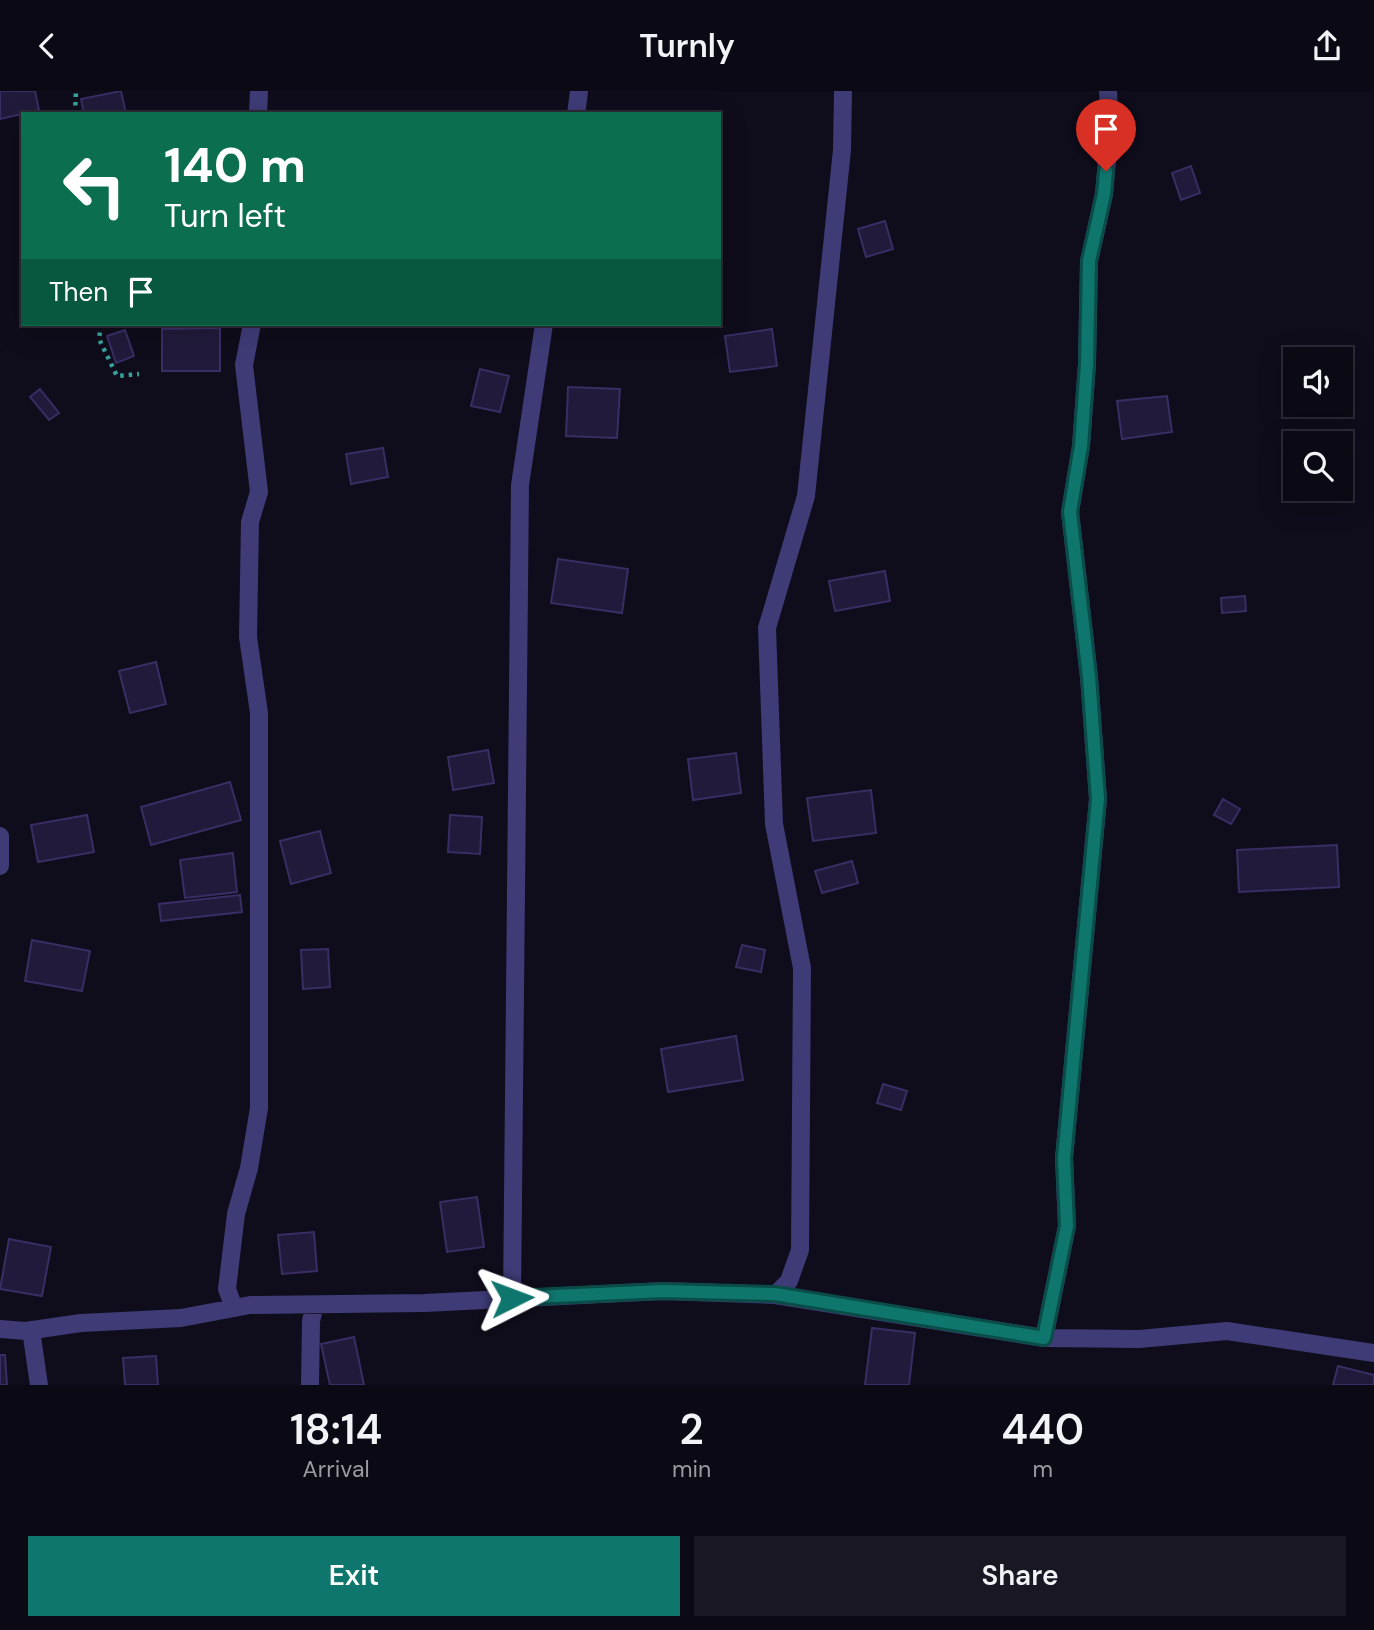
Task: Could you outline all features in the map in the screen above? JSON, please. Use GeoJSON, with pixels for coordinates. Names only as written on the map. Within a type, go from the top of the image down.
{"type":"FeatureCollection","features":[{"type":"Feature","properties":{"kind":"street"},"geometry":{"type":"LineString","coordinates":[[258,112],[259,91]]}},
{"type":"Feature","properties":{"kind":"street"},"geometry":{"type":"LineString","coordinates":[[576,112],[579,91]]}},
{"type":"Feature","properties":{"kind":"street"},"geometry":{"type":"LineString","coordinates":[[775,1294],[789,1281],[800,1250],[802,968],[774,824],[767,628],[806,496],[842,151],[843,91]]}},
{"type":"Feature","properties":{"kind":"street"},"geometry":{"type":"LineString","coordinates":[[1044,1338],[1067,1226],[1064,1158],[1098,799],[1089,677],[1070,512],[1081,446],[1087,364],[1089,261],[1104,194],[1110,126],[1108,91]]}},
{"type":"Feature","properties":{"kind":"street"},"geometry":{"type":"LineString","coordinates":[[234,1308],[226,1289],[236,1214],[249,1168],[259,1108],[259,713],[248,638],[250,521],[260,492],[244,365],[252,326]]}},
{"type":"Feature","properties":{"kind":"street"},"geometry":{"type":"LineString","coordinates":[[512,1298],[520,485],[544,326]]}},
{"type":"Feature","properties":{"kind":"street"},"geometry":{"type":"LineString","coordinates":[[0,836],[0,866]]}},
{"type":"Feature","properties":{"kind":"street"},"geometry":{"type":"LineString","coordinates":[[0,1329],[31,1330],[81,1323],[181,1318],[250,1305],[425,1303],[663,1291],[775,1294],[1044,1338],[1139,1339],[1227,1331],[1374,1353]]}},
{"type":"Feature","properties":{"kind":"street"},"geometry":{"type":"LineString","coordinates":[[310,1385],[311,1321],[315,1305]]}},
{"type":"Feature","properties":{"kind":"street"},"geometry":{"type":"LineString","coordinates":[[31,1330],[39,1385]]}},
{"type":"Feature","properties":{"kind":"path"},"geometry":{"type":"LineString","coordinates":[[75,112],[76,91]]}},
{"type":"Feature","properties":{"kind":"path"},"geometry":{"type":"LineString","coordinates":[[101,326],[99,339],[117,376],[139,374]]}},
{"type":"Feature","properties":{"kind":"building"},"geometry":{"type":"Polygon","coordinates":[[[0,91],[35,91],[39,110],[0,119],[0,91]]]}},
{"type":"Feature","properties":{"kind":"building"},"geometry":{"type":"Polygon","coordinates":[[[121,91],[126,112],[84,112],[81,99],[121,91]]]}},
{"type":"Feature","properties":{"kind":"building"},"geometry":{"type":"Polygon","coordinates":[[[1191,166],[1200,193],[1181,200],[1172,173],[1191,166]]]}},
{"type":"Feature","properties":{"kind":"building"},"geometry":{"type":"Polygon","coordinates":[[[885,221],[893,249],[866,257],[858,229],[885,221]]]}},
{"type":"Feature","properties":{"kind":"building"},"geometry":{"type":"Polygon","coordinates":[[[220,328],[220,371],[162,371],[162,329],[220,328]]]}},
{"type":"Feature","properties":{"kind":"building"},"geometry":{"type":"Polygon","coordinates":[[[772,329],[777,366],[730,372],[725,336],[772,329]]]}},
{"type":"Feature","properties":{"kind":"building"},"geometry":{"type":"Polygon","coordinates":[[[125,330],[134,356],[116,363],[107,336],[125,330]]]}},
{"type":"Feature","properties":{"kind":"building"},"geometry":{"type":"Polygon","coordinates":[[[480,369],[509,376],[500,412],[471,406],[480,369]]]}},
{"type":"Feature","properties":{"kind":"building"},"geometry":{"type":"Polygon","coordinates":[[[568,387],[620,389],[617,438],[566,436],[568,387]]]}},
{"type":"Feature","properties":{"kind":"building"},"geometry":{"type":"Polygon","coordinates":[[[40,389],[59,413],[49,420],[30,397],[40,389]]]}},
{"type":"Feature","properties":{"kind":"building"},"geometry":{"type":"Polygon","coordinates":[[[1167,396],[1172,432],[1122,439],[1117,401],[1167,396]]]}},
{"type":"Feature","properties":{"kind":"building"},"geometry":{"type":"Polygon","coordinates":[[[383,448],[388,477],[351,484],[346,454],[383,448]]]}},
{"type":"Feature","properties":{"kind":"building"},"geometry":{"type":"Polygon","coordinates":[[[558,559],[628,569],[622,613],[551,603],[558,559]]]}},
{"type":"Feature","properties":{"kind":"building"},"geometry":{"type":"Polygon","coordinates":[[[885,571],[890,601],[835,611],[829,581],[885,571]]]}},
{"type":"Feature","properties":{"kind":"building"},"geometry":{"type":"Polygon","coordinates":[[[1245,596],[1246,611],[1222,613],[1221,598],[1245,596]]]}},
{"type":"Feature","properties":{"kind":"building"},"geometry":{"type":"Polygon","coordinates":[[[156,662],[166,704],[130,713],[119,671],[156,662]]]}},
{"type":"Feature","properties":{"kind":"building"},"geometry":{"type":"Polygon","coordinates":[[[488,750],[494,783],[453,790],[448,757],[488,750]]]}},
{"type":"Feature","properties":{"kind":"building"},"geometry":{"type":"Polygon","coordinates":[[[736,753],[741,793],[693,800],[688,759],[736,753]]]}},
{"type":"Feature","properties":{"kind":"building"},"geometry":{"type":"Polygon","coordinates":[[[230,782],[241,820],[151,845],[141,807],[230,782]]]}},
{"type":"Feature","properties":{"kind":"building"},"geometry":{"type":"Polygon","coordinates":[[[871,790],[876,833],[813,841],[807,798],[871,790]]]}},
{"type":"Feature","properties":{"kind":"building"},"geometry":{"type":"Polygon","coordinates":[[[1223,799],[1240,809],[1231,824],[1214,815],[1223,799]]]}},
{"type":"Feature","properties":{"kind":"building"},"geometry":{"type":"Polygon","coordinates":[[[87,815],[94,852],[38,862],[31,825],[87,815]]]}},
{"type":"Feature","properties":{"kind":"building"},"geometry":{"type":"Polygon","coordinates":[[[450,815],[482,817],[480,854],[448,852],[450,815]]]}},
{"type":"Feature","properties":{"kind":"building"},"geometry":{"type":"Polygon","coordinates":[[[320,831],[331,873],[291,884],[280,841],[320,831]]]}},
{"type":"Feature","properties":{"kind":"building"},"geometry":{"type":"Polygon","coordinates":[[[1337,845],[1339,887],[1239,892],[1237,850],[1337,845]]]}},
{"type":"Feature","properties":{"kind":"building"},"geometry":{"type":"Polygon","coordinates":[[[233,853],[237,892],[185,898],[180,860],[233,853]]]}},
{"type":"Feature","properties":{"kind":"building"},"geometry":{"type":"Polygon","coordinates":[[[852,861],[858,883],[822,893],[815,871],[852,861]]]}},
{"type":"Feature","properties":{"kind":"building"},"geometry":{"type":"Polygon","coordinates":[[[240,895],[242,912],[161,921],[159,904],[240,895]]]}},
{"type":"Feature","properties":{"kind":"building"},"geometry":{"type":"Polygon","coordinates":[[[32,940],[90,951],[82,991],[25,981],[32,940]]]}},
{"type":"Feature","properties":{"kind":"building"},"geometry":{"type":"Polygon","coordinates":[[[742,945],[765,950],[761,972],[736,967],[742,945]]]}},
{"type":"Feature","properties":{"kind":"building"},"geometry":{"type":"Polygon","coordinates":[[[328,949],[330,987],[303,989],[301,950],[328,949]]]}},
{"type":"Feature","properties":{"kind":"building"},"geometry":{"type":"Polygon","coordinates":[[[736,1036],[743,1080],[668,1092],[661,1049],[736,1036]]]}},
{"type":"Feature","properties":{"kind":"building"},"geometry":{"type":"Polygon","coordinates":[[[883,1084],[907,1091],[901,1110],[877,1103],[883,1084]]]}},
{"type":"Feature","properties":{"kind":"building"},"geometry":{"type":"Polygon","coordinates":[[[477,1197],[484,1247],[447,1252],[440,1202],[477,1197]]]}},
{"type":"Feature","properties":{"kind":"building"},"geometry":{"type":"Polygon","coordinates":[[[314,1232],[317,1271],[282,1274],[278,1235],[314,1232]]]}},
{"type":"Feature","properties":{"kind":"building"},"geometry":{"type":"Polygon","coordinates":[[[9,1239],[51,1247],[42,1296],[0,1289],[9,1239]]]}},
{"type":"Feature","properties":{"kind":"building"},"geometry":{"type":"Polygon","coordinates":[[[872,1328],[915,1333],[909,1385],[865,1385],[872,1328]]]}},
{"type":"Feature","properties":{"kind":"building"},"geometry":{"type":"Polygon","coordinates":[[[354,1337],[364,1385],[330,1385],[321,1344],[354,1337]]]}},
{"type":"Feature","properties":{"kind":"building"},"geometry":{"type":"Polygon","coordinates":[[[0,1355],[5,1355],[7,1385],[0,1385],[0,1355]]]}},
{"type":"Feature","properties":{"kind":"building"},"geometry":{"type":"Polygon","coordinates":[[[156,1356],[158,1385],[125,1385],[123,1358],[156,1356]]]}},
{"type":"Feature","properties":{"kind":"building"},"geometry":{"type":"Polygon","coordinates":[[[1338,1366],[1374,1375],[1374,1385],[1333,1385],[1338,1366]]]}},
{"type":"Feature","properties":{"kind":"route"},"geometry":{"type":"LineString","coordinates":[[512,1298],[663,1291],[775,1294],[1044,1338],[1067,1226],[1064,1158],[1098,799],[1089,677],[1070,512],[1081,446],[1087,364],[1089,261],[1104,194],[1106,171]]}}]}
